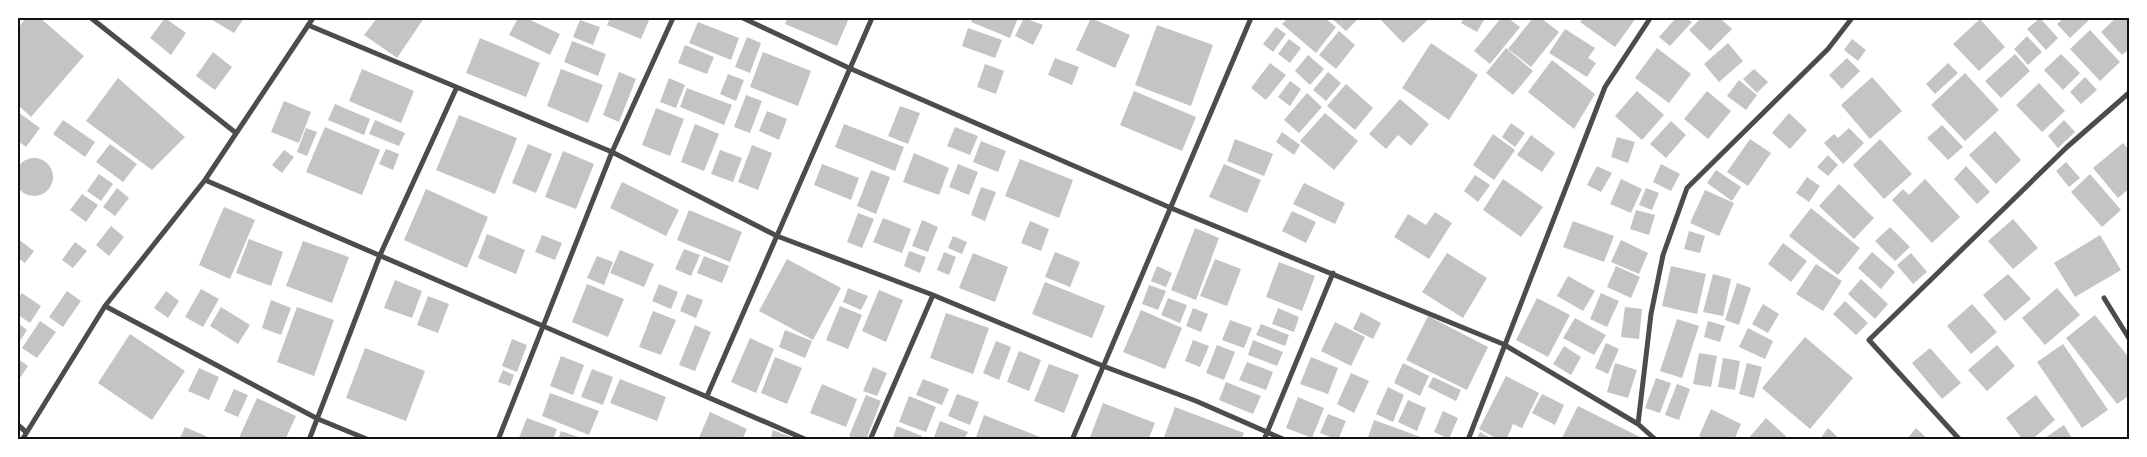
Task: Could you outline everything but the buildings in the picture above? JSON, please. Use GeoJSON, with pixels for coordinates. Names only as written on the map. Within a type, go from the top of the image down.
{"type":"FeatureCollection","features":[{"type":"Feature","properties":{"kind":"street"},"geometry":{"type":"LineString","coordinates":[[91,18],[236,133]]}},
{"type":"Feature","properties":{"kind":"street"},"geometry":{"type":"LineString","coordinates":[[22,440],[105,306],[206,180],[313,18]]}},
{"type":"Feature","properties":{"kind":"street"},"geometry":{"type":"LineString","coordinates":[[498,440],[612,152],[673,18]]}},
{"type":"Feature","properties":{"kind":"street"},"geometry":{"type":"LineString","coordinates":[[743,18],[849,68],[1171,208],[1503,344],[1638,424],[1656,440]]}},
{"type":"Feature","properties":{"kind":"street"},"geometry":{"type":"LineString","coordinates":[[707,396],[872,18]]}},
{"type":"Feature","properties":{"kind":"street"},"geometry":{"type":"LineString","coordinates":[[1072,440],[1251,18]]}},
{"type":"Feature","properties":{"kind":"street"},"geometry":{"type":"LineString","coordinates":[[1638,424],[1651,314],[1663,255],[1687,188],[1828,49],[1852,18]]}},
{"type":"Feature","properties":{"kind":"street"},"geometry":{"type":"LineString","coordinates":[[1468,440],[1503,344],[1605,87],[1649,20]]}},
{"type":"Feature","properties":{"kind":"street"},"geometry":{"type":"LineString","coordinates":[[308,25],[456,89],[612,152],[777,236],[933,295],[1103,366],[1196,401],[1285,440]]}},
{"type":"Feature","properties":{"kind":"street"},"geometry":{"type":"LineString","coordinates":[[309,440],[380,255],[456,89]]}},
{"type":"Feature","properties":{"kind":"street"},"geometry":{"type":"LineString","coordinates":[[1960,440],[1869,340],[2068,147],[2130,92]]}},
{"type":"Feature","properties":{"kind":"street"},"geometry":{"type":"LineString","coordinates":[[206,180],[807,440]]}},
{"type":"Feature","properties":{"kind":"street"},"geometry":{"type":"LineString","coordinates":[[1264,440],[1333,273]]}},
{"type":"Feature","properties":{"kind":"street"},"geometry":{"type":"LineString","coordinates":[[870,440],[933,295]]}},
{"type":"Feature","properties":{"kind":"street"},"geometry":{"type":"LineString","coordinates":[[2104,298],[2130,340]]}},
{"type":"Feature","properties":{"kind":"street"},"geometry":{"type":"LineString","coordinates":[[105,306],[318,419],[369,440]]}},
{"type":"Feature","properties":{"kind":"street"},"geometry":{"type":"LineString","coordinates":[[18,426],[26,432]]}}]}
